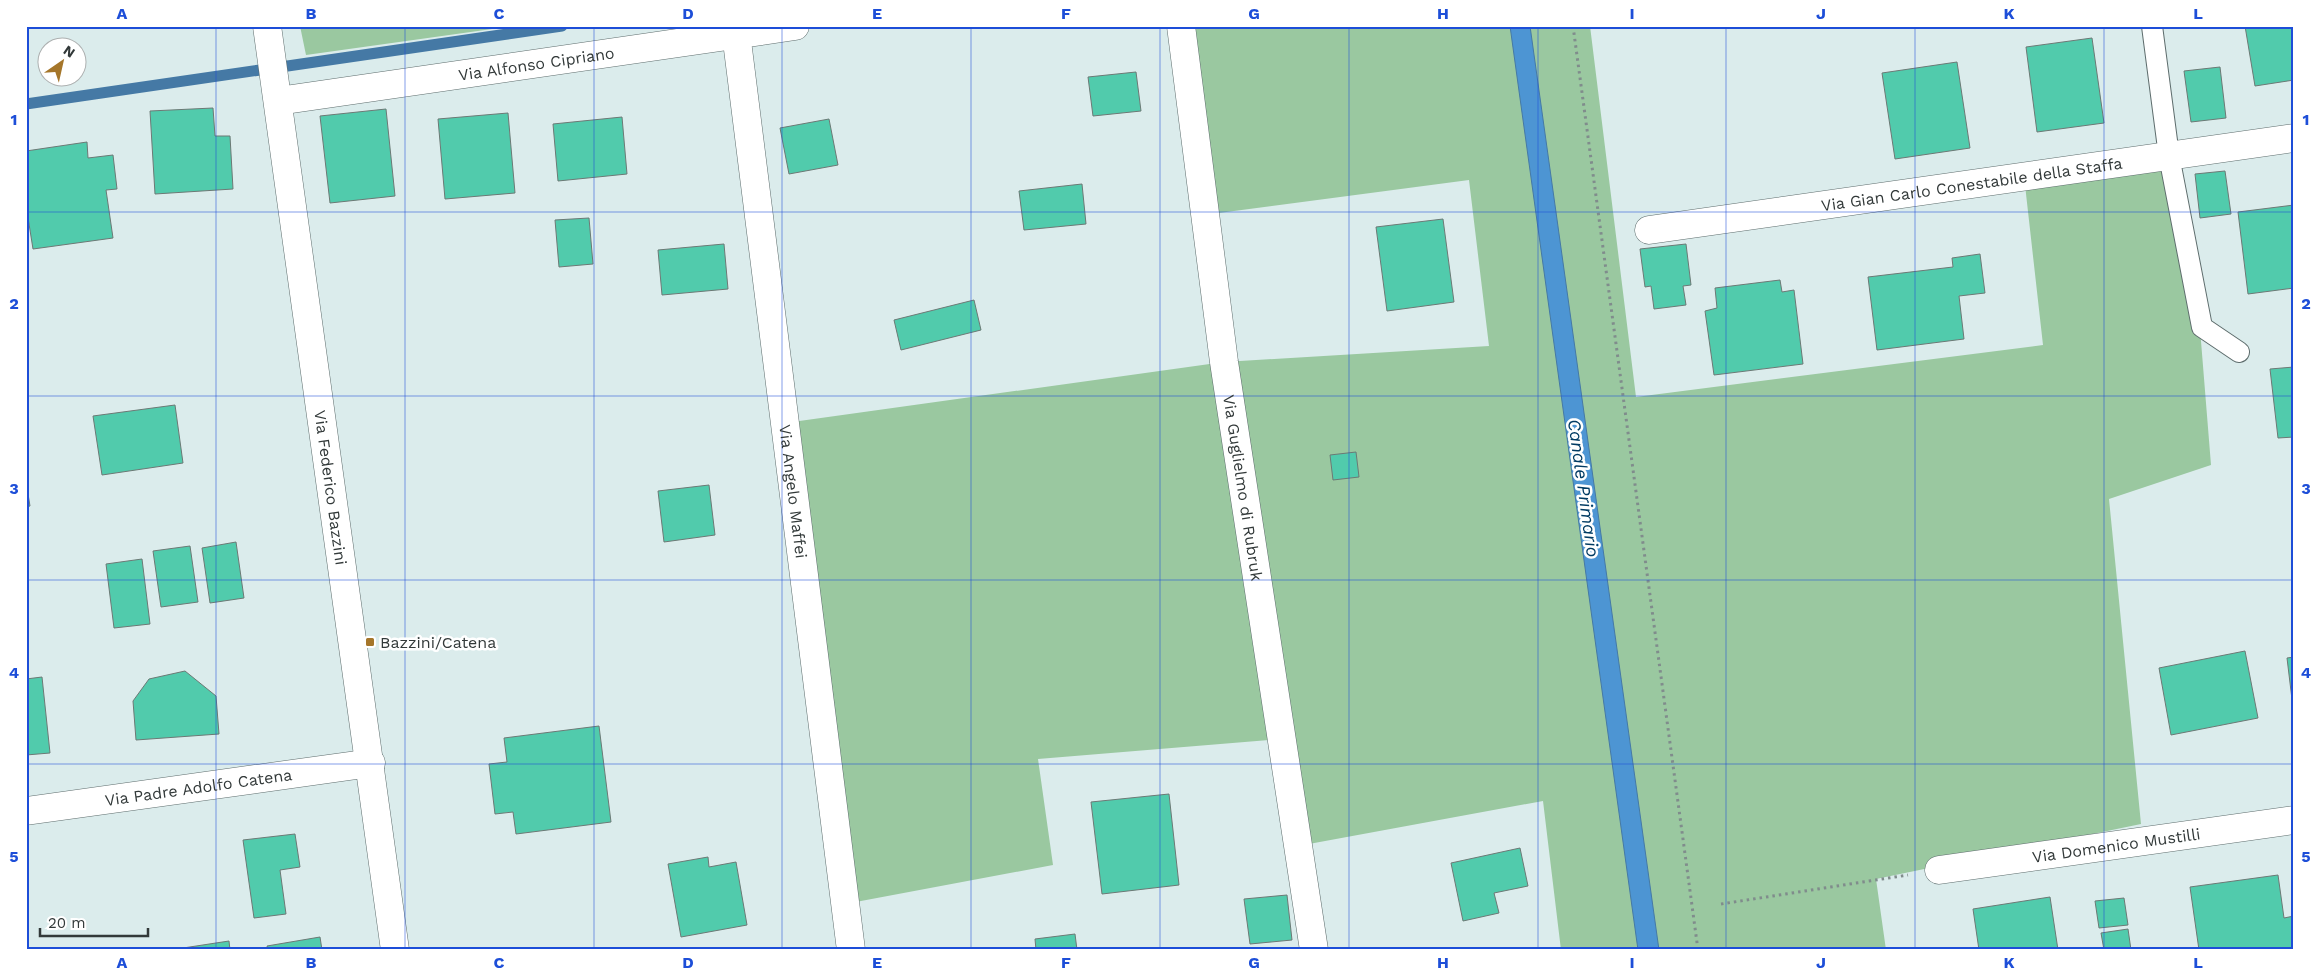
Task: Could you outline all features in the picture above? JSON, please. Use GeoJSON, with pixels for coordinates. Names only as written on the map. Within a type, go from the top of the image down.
{"type":"FeatureCollection","features":[{"type":"Feature","properties":{"kind":"street","name":"Via Federico Bazzini"},"geometry":{"type":"LineString","coordinates":[[267,26],[371,763],[395,950]]}},
{"type":"Feature","properties":{"kind":"street","name":"Via Alfonso Cipriano"},"geometry":{"type":"LineString","coordinates":[[276,95],[795,26]]}},
{"type":"Feature","properties":{"kind":"street","name":"Via Guglielmo di Rubruk"},"geometry":{"type":"LineString","coordinates":[[1181,26],[1224,362],[1314,950]]}},
{"type":"Feature","properties":{"kind":"street","name":"Via Angelo Maffei"},"geometry":{"type":"LineString","coordinates":[[736,33],[851,950]]}},
{"type":"Feature","properties":{"kind":"street","name":"Via Gian Carlo Conestabile della Staffa"},"geometry":{"type":"LineString","coordinates":[[1649,230],[2294,138]]}},
{"type":"Feature","properties":{"kind":"street","name":"Via Padre Adolfo Catena"},"geometry":{"type":"LineString","coordinates":[[26,811],[371,763]]}},
{"type":"Feature","properties":{"kind":"street","name":"Via Domenico Mustilli"},"geometry":{"type":"LineString","coordinates":[[1939,870],[2294,820]]}},
{"type":"Feature","properties":{"kind":"lane"},"geometry":{"type":"LineString","coordinates":[[2152,26],[2169,156],[2202,327],[2239,352]]}},
{"type":"Feature","properties":{"kind":"path"},"geometry":{"type":"LineString","coordinates":[[1573,26],[1698,950]]}},
{"type":"Feature","properties":{"kind":"path"},"geometry":{"type":"LineString","coordinates":[[1721,904],[1939,870]]}},
{"type":"Feature","properties":{"kind":"green space"},"geometry":{"type":"Polygon","coordinates":[[[300,26],[513,26],[306,55],[300,26]]]}},
{"type":"Feature","properties":{"kind":"green space"},"geometry":{"type":"Polygon","coordinates":[[[1174,26],[1590,26],[1636,397],[2043,345],[2024,176],[2169,156],[2198,304],[2211,465],[2109,499],[2141,824],[1876,879],[1886,950],[1561,950],[1543,801],[1298,846],[1281,739],[1038,759],[1053,865],[845,904],[785,423],[1224,362],[1489,346],[1469,180],[1196,216],[1174,26]]]}},
{"type":"Feature","properties":{"kind":"water","name":"Canale Primario"},"geometry":{"type":"Polygon","coordinates":[[[1510,26],[1530,26],[1659,950],[1638,950],[1510,26]]]}},
{"type":"Feature","properties":{"kind":"building"},"geometry":{"type":"Polygon","coordinates":[[[2245,26],[2294,26],[2294,80],[2255,86],[2245,26]]]}},
{"type":"Feature","properties":{"kind":"building"},"geometry":{"type":"Polygon","coordinates":[[[2092,38],[2104,123],[2037,132],[2026,47],[2092,38]]]}},
{"type":"Feature","properties":{"kind":"building"},"geometry":{"type":"Polygon","coordinates":[[[1957,62],[1970,148],[1895,159],[1882,73],[1957,62]]]}},
{"type":"Feature","properties":{"kind":"building"},"geometry":{"type":"Polygon","coordinates":[[[2220,67],[2226,118],[2191,122],[2184,71],[2220,67]]]}},
{"type":"Feature","properties":{"kind":"building"},"geometry":{"type":"Polygon","coordinates":[[[1136,72],[1141,111],[1093,116],[1088,77],[1136,72]]]}},
{"type":"Feature","properties":{"kind":"building"},"geometry":{"type":"Polygon","coordinates":[[[213,108],[215,136],[230,136],[233,189],[155,194],[150,111],[213,108]]]}},
{"type":"Feature","properties":{"kind":"building"},"geometry":{"type":"Polygon","coordinates":[[[386,109],[395,196],[330,203],[320,116],[386,109]]]}},
{"type":"Feature","properties":{"kind":"building"},"geometry":{"type":"Polygon","coordinates":[[[508,113],[515,193],[445,199],[438,119],[508,113]]]}},
{"type":"Feature","properties":{"kind":"building"},"geometry":{"type":"Polygon","coordinates":[[[622,117],[627,174],[558,181],[553,124],[622,117]]]}},
{"type":"Feature","properties":{"kind":"building"},"geometry":{"type":"Polygon","coordinates":[[[829,119],[838,165],[789,174],[780,128],[829,119]]]}},
{"type":"Feature","properties":{"kind":"building"},"geometry":{"type":"Polygon","coordinates":[[[87,142],[88,158],[113,155],[117,189],[106,190],[113,238],[33,249],[26,205],[26,151],[87,142]]]}},
{"type":"Feature","properties":{"kind":"building"},"geometry":{"type":"Polygon","coordinates":[[[2225,171],[2231,214],[2200,218],[2195,174],[2225,171]]]}},
{"type":"Feature","properties":{"kind":"building"},"geometry":{"type":"Polygon","coordinates":[[[1082,184],[1086,224],[1024,230],[1019,191],[1082,184]]]}},
{"type":"Feature","properties":{"kind":"building"},"geometry":{"type":"Polygon","coordinates":[[[2294,205],[2294,288],[2248,294],[2238,212],[2294,205]]]}},
{"type":"Feature","properties":{"kind":"building"},"geometry":{"type":"Polygon","coordinates":[[[589,218],[593,264],[559,267],[555,220],[589,218]]]}},
{"type":"Feature","properties":{"kind":"building"},"geometry":{"type":"Polygon","coordinates":[[[1443,219],[1454,302],[1387,311],[1376,227],[1443,219]]]}},
{"type":"Feature","properties":{"kind":"building"},"geometry":{"type":"Polygon","coordinates":[[[724,244],[728,289],[662,295],[658,250],[724,244]]]}},
{"type":"Feature","properties":{"kind":"building"},"geometry":{"type":"Polygon","coordinates":[[[1686,244],[1691,285],[1683,286],[1686,305],[1654,309],[1651,286],[1645,287],[1640,249],[1686,244]]]}},
{"type":"Feature","properties":{"kind":"building"},"geometry":{"type":"Polygon","coordinates":[[[1980,254],[1985,293],[1959,296],[1964,339],[1877,350],[1868,277],[1953,267],[1952,258],[1980,254]]]}},
{"type":"Feature","properties":{"kind":"building"},"geometry":{"type":"Polygon","coordinates":[[[1780,280],[1782,292],[1794,290],[1803,364],[1714,375],[1705,311],[1717,308],[1715,288],[1780,280]]]}},
{"type":"Feature","properties":{"kind":"building"},"geometry":{"type":"Polygon","coordinates":[[[974,300],[981,330],[901,350],[894,320],[974,300]]]}},
{"type":"Feature","properties":{"kind":"building"},"geometry":{"type":"Polygon","coordinates":[[[2294,367],[2294,437],[2278,438],[2270,369],[2294,367]]]}},
{"type":"Feature","properties":{"kind":"building"},"geometry":{"type":"Polygon","coordinates":[[[175,405],[183,463],[102,475],[93,416],[175,405]]]}},
{"type":"Feature","properties":{"kind":"building"},"geometry":{"type":"Polygon","coordinates":[[[1356,452],[1359,477],[1333,480],[1330,455],[1356,452]]]}},
{"type":"Feature","properties":{"kind":"building"},"geometry":{"type":"Polygon","coordinates":[[[26,482],[30,506],[26,507],[26,482]]]}},
{"type":"Feature","properties":{"kind":"building"},"geometry":{"type":"Polygon","coordinates":[[[709,485],[715,535],[664,542],[658,491],[709,485]]]}},
{"type":"Feature","properties":{"kind":"building"},"geometry":{"type":"Polygon","coordinates":[[[236,542],[244,598],[210,603],[202,548],[236,542]]]}},
{"type":"Feature","properties":{"kind":"building"},"geometry":{"type":"Polygon","coordinates":[[[190,546],[198,602],[161,607],[153,551],[190,546]]]}},
{"type":"Feature","properties":{"kind":"building"},"geometry":{"type":"Polygon","coordinates":[[[142,559],[150,624],[114,628],[106,564],[142,559]]]}},
{"type":"Feature","properties":{"kind":"building"},"geometry":{"type":"Polygon","coordinates":[[[2245,651],[2258,718],[2171,735],[2159,668],[2245,651]]]}},
{"type":"Feature","properties":{"kind":"building"},"geometry":{"type":"Polygon","coordinates":[[[2294,657],[2294,716],[2287,658],[2294,657]]]}},
{"type":"Feature","properties":{"kind":"building"},"geometry":{"type":"Polygon","coordinates":[[[185,671],[216,696],[219,734],[136,740],[133,701],[149,679],[185,671]]]}},
{"type":"Feature","properties":{"kind":"building"},"geometry":{"type":"Polygon","coordinates":[[[42,677],[50,753],[26,755],[26,679],[42,677]]]}},
{"type":"Feature","properties":{"kind":"building"},"geometry":{"type":"Polygon","coordinates":[[[599,726],[611,822],[516,834],[513,812],[495,814],[489,764],[507,762],[504,738],[599,726]]]}},
{"type":"Feature","properties":{"kind":"building"},"geometry":{"type":"Polygon","coordinates":[[[1169,794],[1179,885],[1102,894],[1091,802],[1169,794]]]}},
{"type":"Feature","properties":{"kind":"building"},"geometry":{"type":"Polygon","coordinates":[[[295,834],[300,867],[280,870],[286,914],[254,918],[243,840],[295,834]]]}},
{"type":"Feature","properties":{"kind":"building"},"geometry":{"type":"Polygon","coordinates":[[[1520,848],[1528,886],[1494,893],[1499,913],[1463,921],[1451,863],[1520,848]]]}},
{"type":"Feature","properties":{"kind":"building"},"geometry":{"type":"Polygon","coordinates":[[[708,857],[709,867],[736,862],[747,925],[681,937],[668,864],[708,857]]]}},
{"type":"Feature","properties":{"kind":"building"},"geometry":{"type":"Polygon","coordinates":[[[2278,875],[2284,918],[2294,916],[2294,950],[2199,950],[2190,887],[2278,875]]]}},
{"type":"Feature","properties":{"kind":"building"},"geometry":{"type":"Polygon","coordinates":[[[1287,895],[1292,940],[1250,944],[1244,899],[1287,895]]]}},
{"type":"Feature","properties":{"kind":"building"},"geometry":{"type":"Polygon","coordinates":[[[2050,897],[2058,950],[1979,950],[1973,909],[2050,897]]]}},
{"type":"Feature","properties":{"kind":"building"},"geometry":{"type":"Polygon","coordinates":[[[2124,898],[2128,925],[2099,928],[2095,901],[2124,898]]]}},
{"type":"Feature","properties":{"kind":"building"},"geometry":{"type":"Polygon","coordinates":[[[2128,929],[2131,950],[2104,950],[2101,933],[2128,929]]]}},
{"type":"Feature","properties":{"kind":"building"},"geometry":{"type":"Polygon","coordinates":[[[1075,934],[1077,950],[1036,950],[1035,939],[1075,934]]]}},
{"type":"Feature","properties":{"kind":"building"},"geometry":{"type":"Polygon","coordinates":[[[320,937],[322,950],[268,950],[267,946],[320,937]]]}},
{"type":"Feature","properties":{"kind":"building"},"geometry":{"type":"Polygon","coordinates":[[[229,941],[230,950],[170,950],[229,941]]]}},
{"type":"Feature","properties":{"kind":"waterway"},"geometry":{"type":"LineString","coordinates":[[26,104],[562,26]]}},
{"type":"Feature","properties":{"kind":"place","name":"Bazzini/Catena"},"geometry":{"type":"Point","coordinates":[370,642]}}]}
